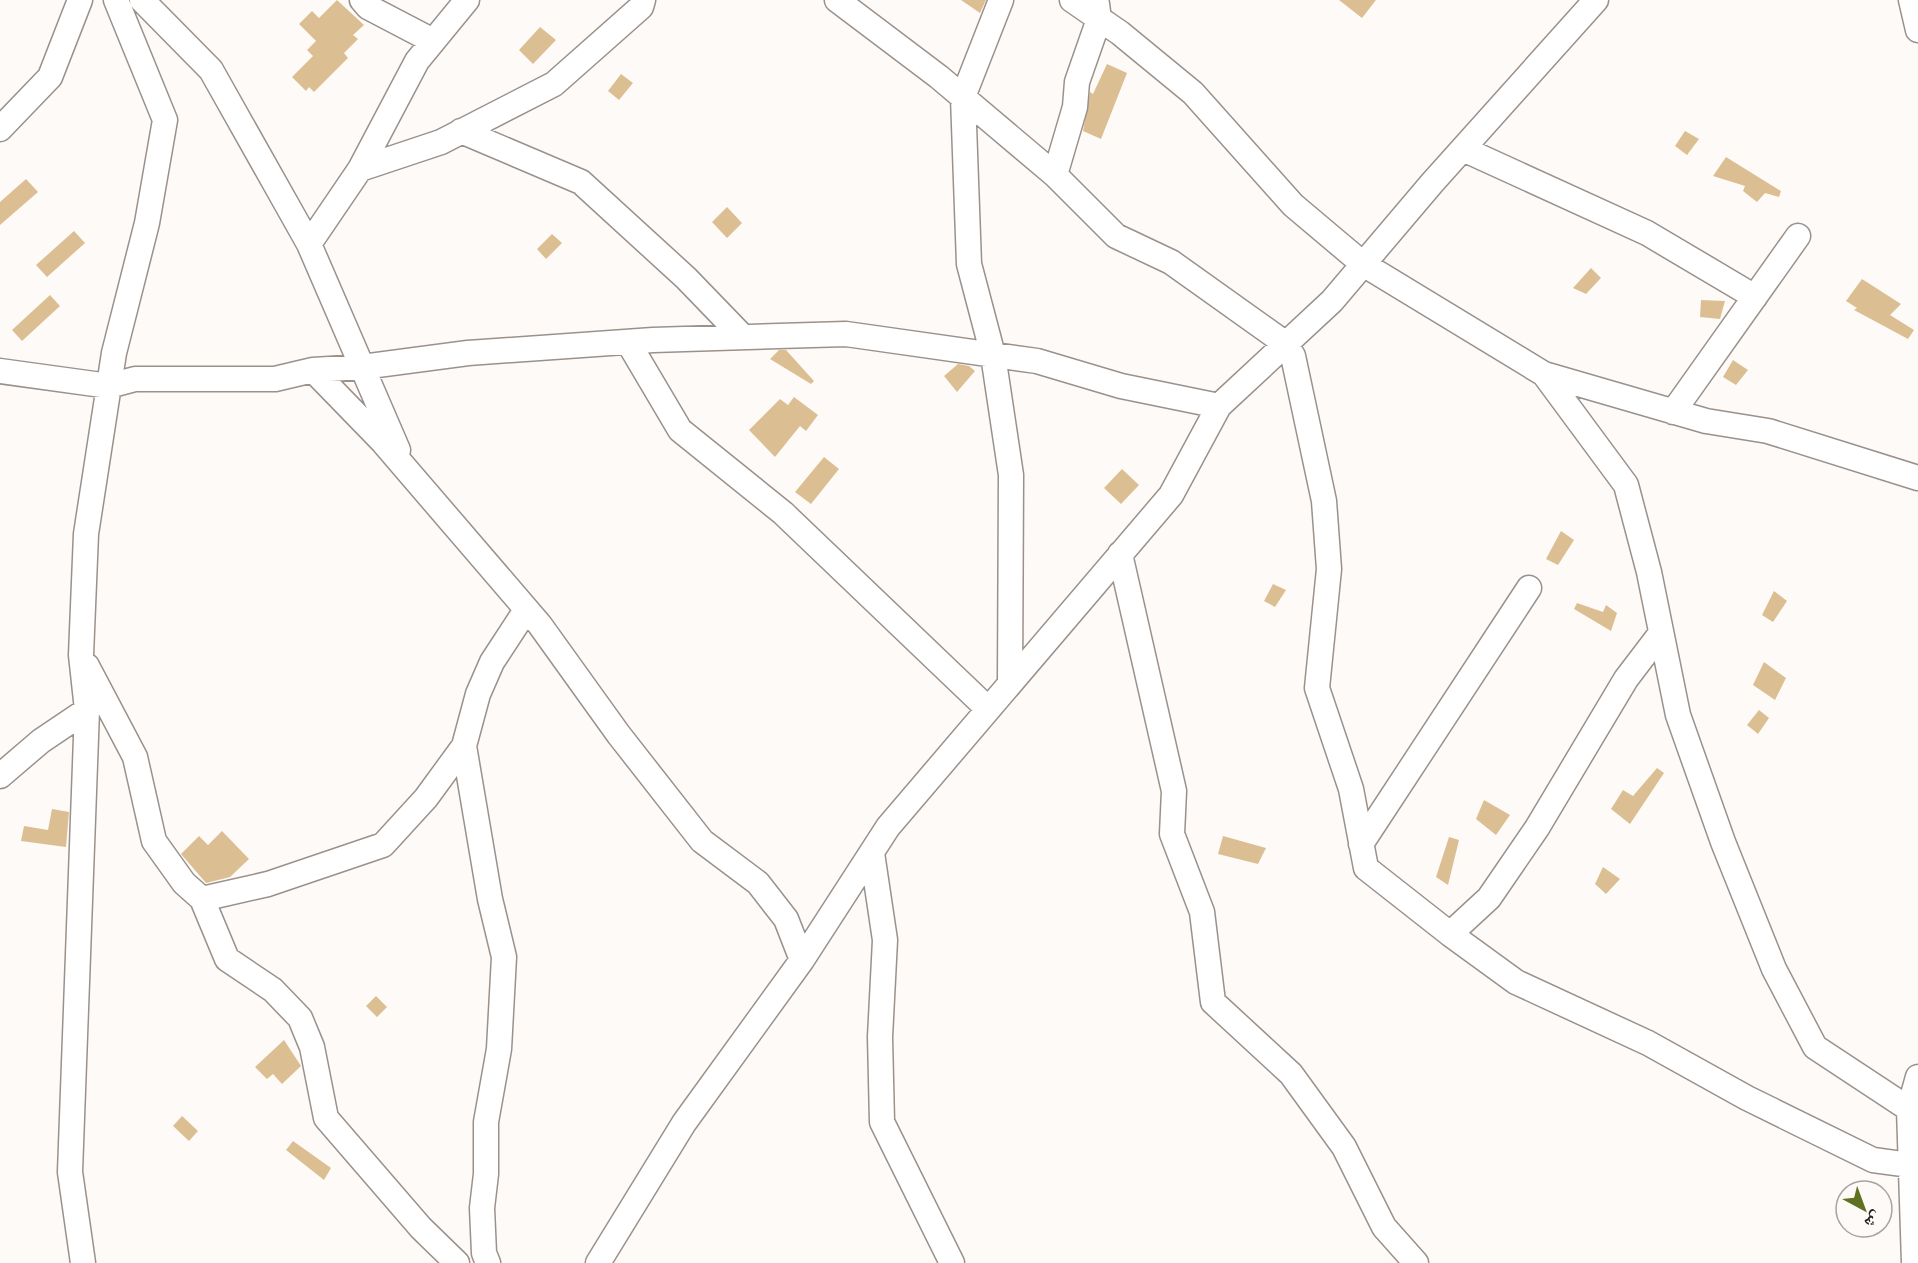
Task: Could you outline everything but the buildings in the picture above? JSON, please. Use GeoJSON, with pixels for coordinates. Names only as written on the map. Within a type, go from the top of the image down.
{"type":"FeatureCollection","features":[{"type":"Feature","properties":{"kind":"street"},"geometry":{"type":"LineString","coordinates":[[0,129],[50,77],[80,0]]}},
{"type":"Feature","properties":{"kind":"street"},"geometry":{"type":"LineString","coordinates":[[83,1263],[70,1172],[87,710],[81,655],[86,534],[114,353],[147,223],[165,120],[116,0]]}},
{"type":"Feature","properties":{"kind":"street"},"geometry":{"type":"LineString","coordinates":[[142,0],[211,70],[309,244],[406,469]]}},
{"type":"Feature","properties":{"kind":"street"},"geometry":{"type":"LineString","coordinates":[[362,0],[368,7],[433,41]]}},
{"type":"Feature","properties":{"kind":"street"},"geometry":{"type":"LineString","coordinates":[[309,244],[360,169],[417,61],[467,0]]}},
{"type":"Feature","properties":{"kind":"street"},"geometry":{"type":"LineString","coordinates":[[360,169],[441,142],[554,84],[641,7],[643,0]]}},
{"type":"Feature","properties":{"kind":"street"},"geometry":{"type":"LineString","coordinates":[[837,0],[963,97],[1055,175],[1116,236],[1171,262],[1286,344],[1293,356],[1324,501],[1329,569],[1317,688],[1351,789],[1366,867],[1450,934],[1516,982],[1648,1043],[1747,1098],[1873,1160],[1915,1166]]}},
{"type":"Feature","properties":{"kind":"street"},"geometry":{"type":"LineString","coordinates":[[1001,0],[963,97],[969,264],[993,355],[1011,476],[1011,682]]}},
{"type":"Feature","properties":{"kind":"street"},"geometry":{"type":"LineString","coordinates":[[1072,0],[1098,9],[1192,93],[1293,205],[1363,264],[1544,374],[1706,422],[1768,431],[1918,478]]}},
{"type":"Feature","properties":{"kind":"street"},"geometry":{"type":"LineString","coordinates":[[598,1263],[684,1123],[802,960],[888,827],[1171,495],[1219,406],[1332,301],[1596,0]]}},
{"type":"Feature","properties":{"kind":"street"},"geometry":{"type":"LineString","coordinates":[[1911,0],[1918,30]]}},
{"type":"Feature","properties":{"kind":"street"},"geometry":{"type":"LineString","coordinates":[[1055,175],[1075,107],[1077,82],[1098,9]]}},
{"type":"Feature","properties":{"kind":"street"},"geometry":{"type":"LineString","coordinates":[[0,106],[50,77]]}},
{"type":"Feature","properties":{"kind":"street"},"geometry":{"type":"LineString","coordinates":[[461,131],[581,182],[686,278],[743,337]]}},
{"type":"Feature","properties":{"kind":"street"},"geometry":{"type":"LineString","coordinates":[[1463,149],[1647,233],[1755,297]]}},
{"type":"Feature","properties":{"kind":"street"},"geometry":{"type":"LineString","coordinates":[[1673,412],[1798,236]]}},
{"type":"Feature","properties":{"kind":"street"},"geometry":{"type":"LineString","coordinates":[[0,371],[109,386],[135,379],[275,379],[313,370],[362,367],[468,353],[628,342],[846,334],[1037,361],[1121,386],[1219,406]]}},
{"type":"Feature","properties":{"kind":"street"},"geometry":{"type":"LineString","coordinates":[[628,342],[680,430],[783,513],[988,709]]}},
{"type":"Feature","properties":{"kind":"street"},"geometry":{"type":"LineString","coordinates":[[313,370],[382,441],[540,625],[619,735],[702,841],[758,883],[786,919],[802,960]]}},
{"type":"Feature","properties":{"kind":"street"},"geometry":{"type":"LineString","coordinates":[[1544,374],[1626,485],[1678,715],[1723,842],[1774,969],[1815,1047],[1914,1114]]}},
{"type":"Feature","properties":{"kind":"street"},"geometry":{"type":"LineString","coordinates":[[1120,554],[1174,791],[1172,834],[1202,912],[1213,1002],[1291,1074],[1344,1147],[1384,1227],[1416,1263]]}},
{"type":"Feature","properties":{"kind":"street"},"geometry":{"type":"LineString","coordinates":[[1361,844],[1529,588]]}},
{"type":"Feature","properties":{"kind":"street"},"geometry":{"type":"LineString","coordinates":[[202,899],[268,884],[383,846],[426,798],[464,746],[478,694],[492,662],[525,610]]}},
{"type":"Feature","properties":{"kind":"street"},"geometry":{"type":"LineString","coordinates":[[1450,934],[1495,889],[1537,828],[1626,679],[1661,633]]}},
{"type":"Feature","properties":{"kind":"street"},"geometry":{"type":"LineString","coordinates":[[81,655],[135,757],[154,841],[184,883],[202,899],[227,959],[273,990],[300,1018],[312,1047],[327,1118],[421,1228],[457,1263]]}},
{"type":"Feature","properties":{"kind":"street"},"geometry":{"type":"LineString","coordinates":[[0,776],[41,741],[87,710]]}},
{"type":"Feature","properties":{"kind":"street"},"geometry":{"type":"LineString","coordinates":[[464,746],[490,899],[504,957],[499,1049],[486,1122],[486,1174],[482,1208],[484,1253],[488,1263]]}},
{"type":"Feature","properties":{"kind":"street"},"geometry":{"type":"LineString","coordinates":[[872,853],[885,940],[880,1037],[882,1122],[951,1263]]}},
{"type":"Feature","properties":{"kind":"street"},"geometry":{"type":"LineString","coordinates":[[1914,1263],[1914,1114],[1918,1077]]}}]}
